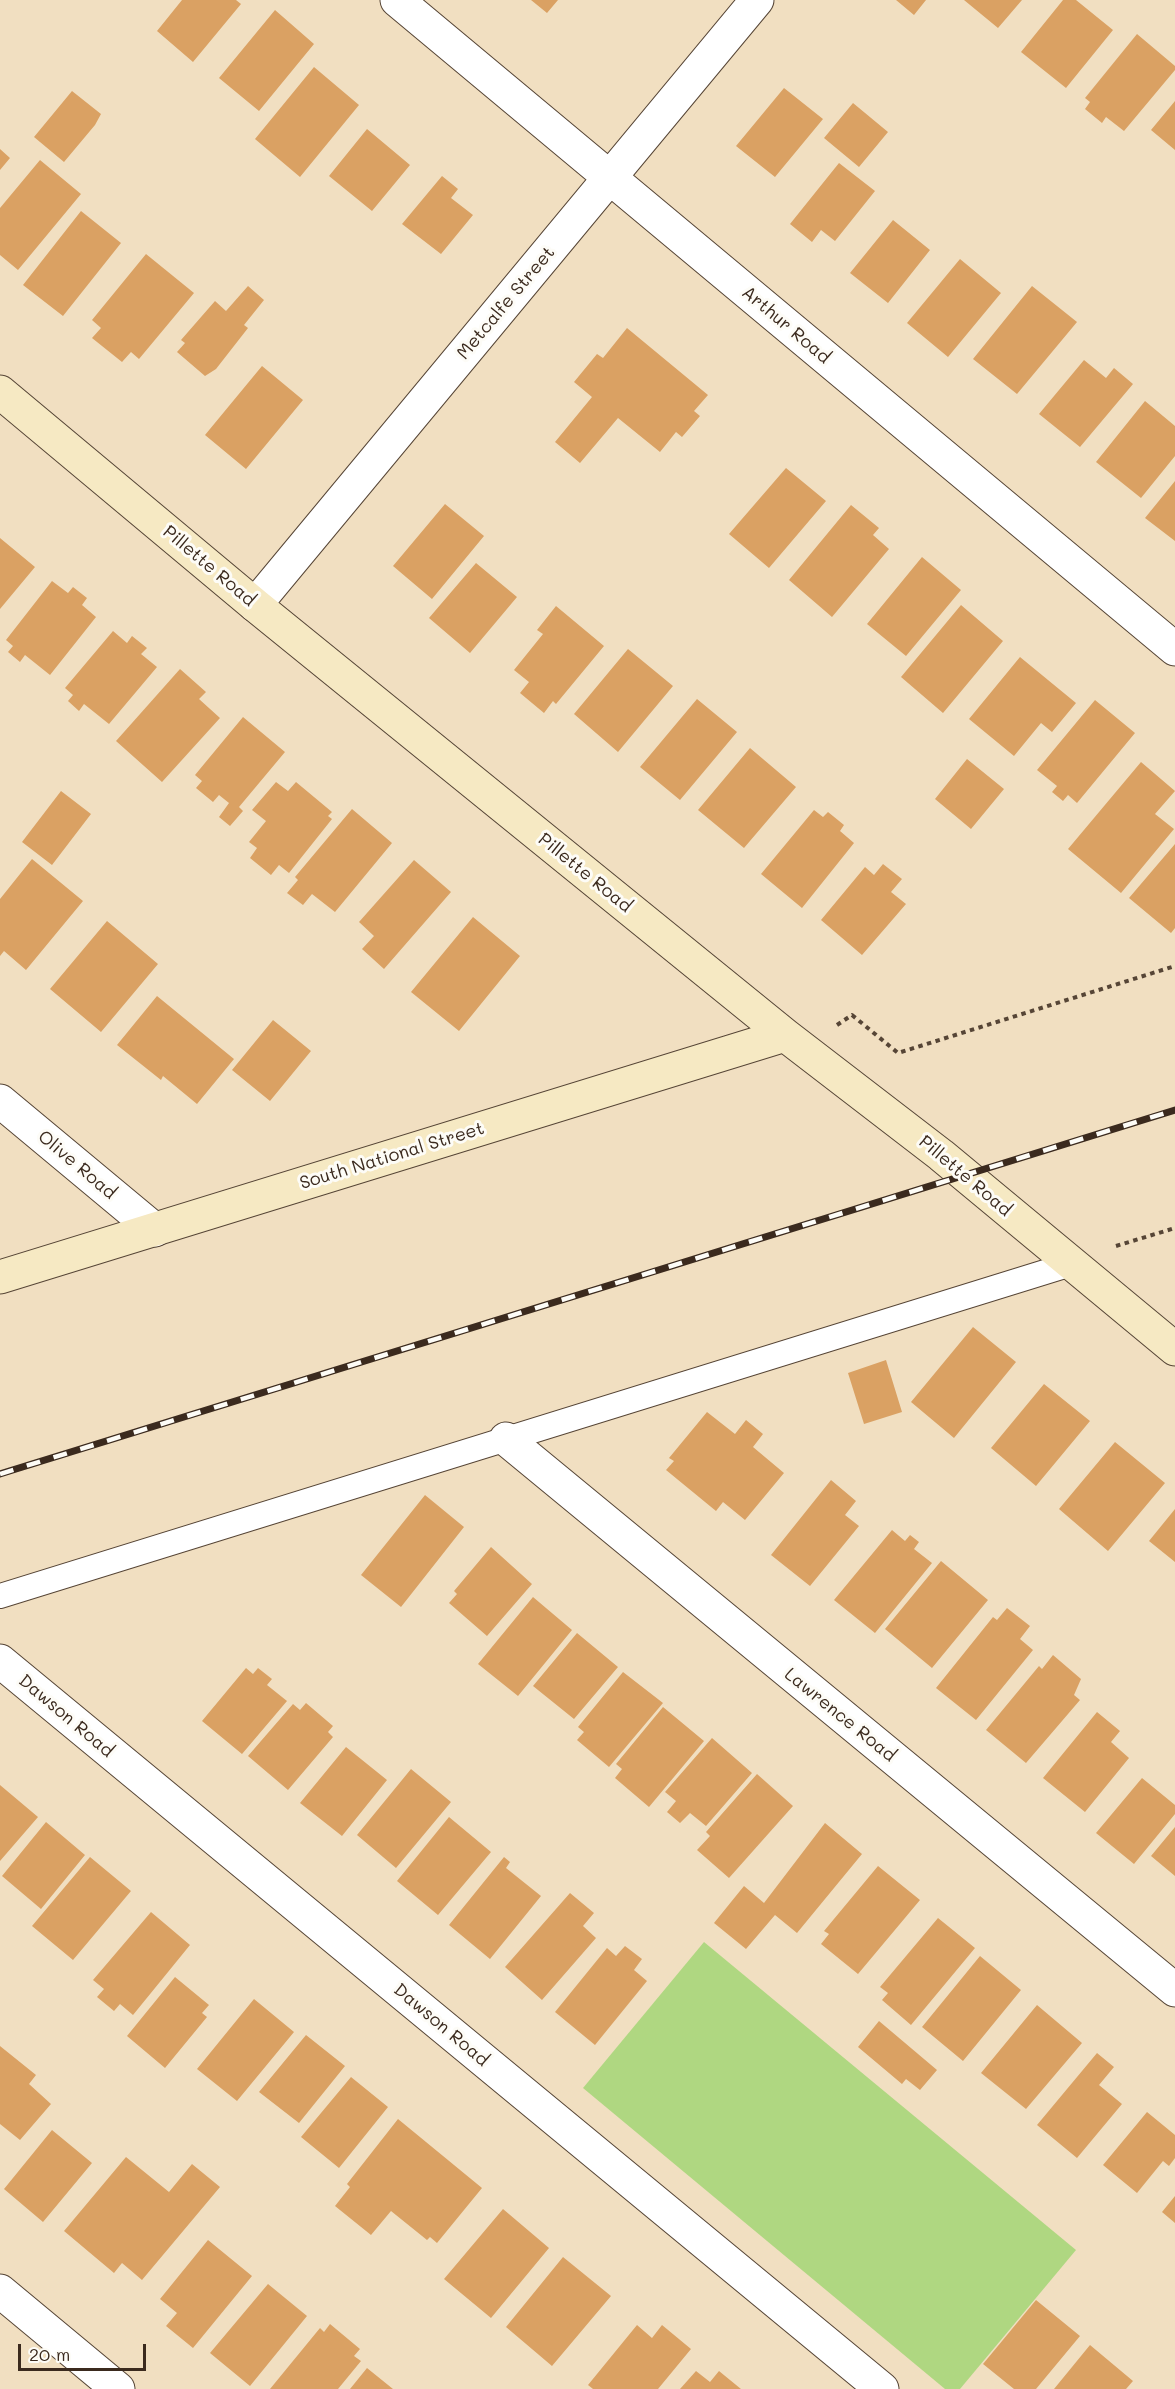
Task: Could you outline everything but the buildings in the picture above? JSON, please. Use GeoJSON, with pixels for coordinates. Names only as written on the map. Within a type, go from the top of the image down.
{"type":"FeatureCollection","features":[{"type":"Feature","properties":{"kind":"street","name":"Arthur Road"},"geometry":{"type":"LineString","coordinates":[[397,0],[1175,649]]}},
{"type":"Feature","properties":{"kind":"street","name":"Metcalfe Street"},"geometry":{"type":"LineString","coordinates":[[255,605],[757,0]]}},
{"type":"Feature","properties":{"kind":"street","name":"Pillette Road"},"geometry":{"type":"LineString","coordinates":[[0,392],[255,605],[785,1035],[941,1155],[1175,1349]]}},
{"type":"Feature","properties":{"kind":"street","name":"South National Street"},"geometry":{"type":"LineString","coordinates":[[0,1277],[785,1035]]}},
{"type":"Feature","properties":{"kind":"street","name":"Olive Road"},"geometry":{"type":"LineString","coordinates":[[0,1101],[154,1230]]}},
{"type":"Feature","properties":{"kind":"street","name":"Lawrence Road"},"geometry":{"type":"LineString","coordinates":[[506,1439],[1175,1990]]}},
{"type":"Feature","properties":{"kind":"street","name":"Dawson Road"},"geometry":{"type":"LineString","coordinates":[[0,1661],[882,2389]]}},
{"type":"Feature","properties":{"kind":"street"},"geometry":{"type":"LineString","coordinates":[[0,2291],[118,2389]]}},
{"type":"Feature","properties":{"kind":"lane"},"geometry":{"type":"LineString","coordinates":[[0,1596],[1071,1264]]}},
{"type":"Feature","properties":{"kind":"path"},"geometry":{"type":"LineString","coordinates":[[852,1015],[898,1053],[1175,966]]}},
{"type":"Feature","properties":{"kind":"path"},"geometry":{"type":"LineString","coordinates":[[1116,1246],[1175,1228]]}},
{"type":"Feature","properties":{"kind":"green space"},"geometry":{"type":"Polygon","coordinates":[[[704,1942],[1076,2250],[960,2389],[945,2389],[583,2088],[704,1942]]]}},
{"type":"Feature","properties":{"kind":"railway"},"geometry":{"type":"LineString","coordinates":[[0,1474],[1175,1110]]}}]}
